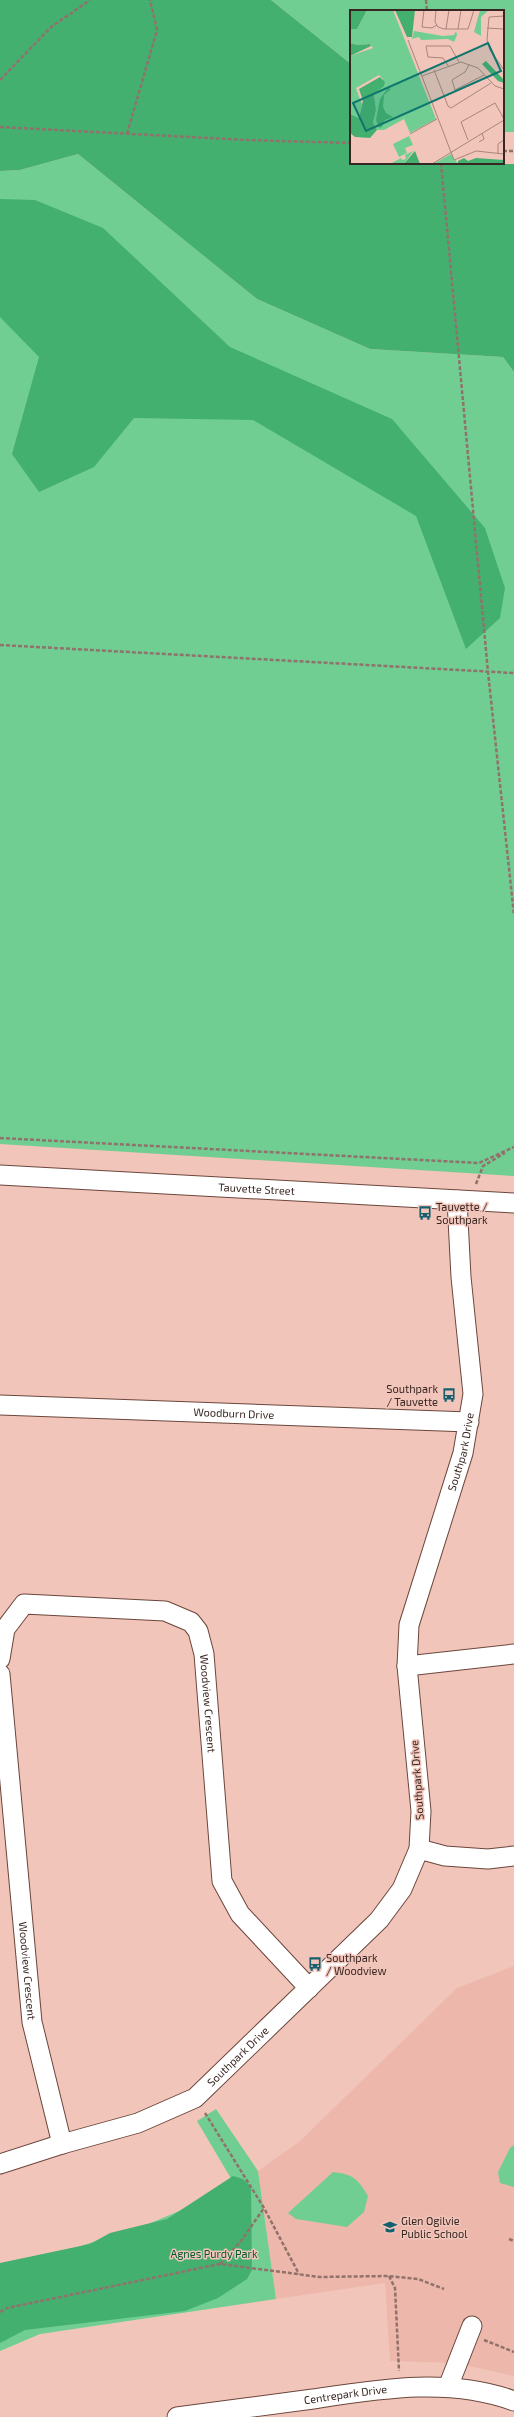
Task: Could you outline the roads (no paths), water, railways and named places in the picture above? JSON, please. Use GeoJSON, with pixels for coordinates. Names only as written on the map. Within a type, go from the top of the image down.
{"type":"FeatureCollection","features":[{"type":"Feature","properties":{"kind":"street","name":"Tauvette Street"},"geometry":{"type":"LineString","coordinates":[[0,1175],[514,1203]]}},
{"type":"Feature","properties":{"kind":"street","name":"Southpark Drive"},"geometry":{"type":"LineString","coordinates":[[0,2164],[62,2144],[138,2123],[195,2098],[379,1920],[402,1889],[419,1849],[421,1811],[407,1666],[409,1625],[463,1453],[474,1394],[460,1277],[465,1201]]}},
{"type":"Feature","properties":{"kind":"street","name":"Woodburn Drive"},"geometry":{"type":"LineString","coordinates":[[0,1405],[469,1422]]}},
{"type":"Feature","properties":{"kind":"street","name":"Woodview Crescent"},"geometry":{"type":"LineString","coordinates":[[0,1659],[5,1628],[24,1604],[165,1611],[191,1622],[198,1631],[204,1654],[222,1881],[240,1914],[309,1988]]}},
{"type":"Feature","properties":{"kind":"street"},"geometry":{"type":"LineString","coordinates":[[407,1666],[514,1654]]}},
{"type":"Feature","properties":{"kind":"street","name":"Woodview Crescent"},"geometry":{"type":"LineString","coordinates":[[0,1674],[32,2022],[62,2144]]}},
{"type":"Feature","properties":{"kind":"street"},"geometry":{"type":"LineString","coordinates":[[419,1849],[445,1856],[488,1859],[514,1856]]}},
{"type":"Feature","properties":{"kind":"street"},"geometry":{"type":"LineString","coordinates":[[448,2387],[477,2333]]}},
{"type":"Feature","properties":{"kind":"street","name":"Centrepark Drive"},"geometry":{"type":"LineString","coordinates":[[177,2417],[402,2388],[448,2387],[476,2390],[514,2401]]}},
{"type":"Feature","properties":{"kind":"place","name":"Tauvette / Southpark"},"geometry":{"type":"Point","coordinates":[425,1213]}},
{"type":"Feature","properties":{"kind":"place","name":"Southpark / Tauvette"},"geometry":{"type":"Point","coordinates":[449,1395]}},
{"type":"Feature","properties":{"kind":"place","name":"Southpark / Woodview"},"geometry":{"type":"Point","coordinates":[315,1964]}},
{"type":"Feature","properties":{"kind":"place","name":"Glen Ogilvie Public School"},"geometry":{"type":"Point","coordinates":[390,2227]}},
{"type":"Feature","properties":{"kind":"park label","name":"Agnes Purdy Park"},"geometry":{"type":"Point","coordinates":[214,2254]}}]}
